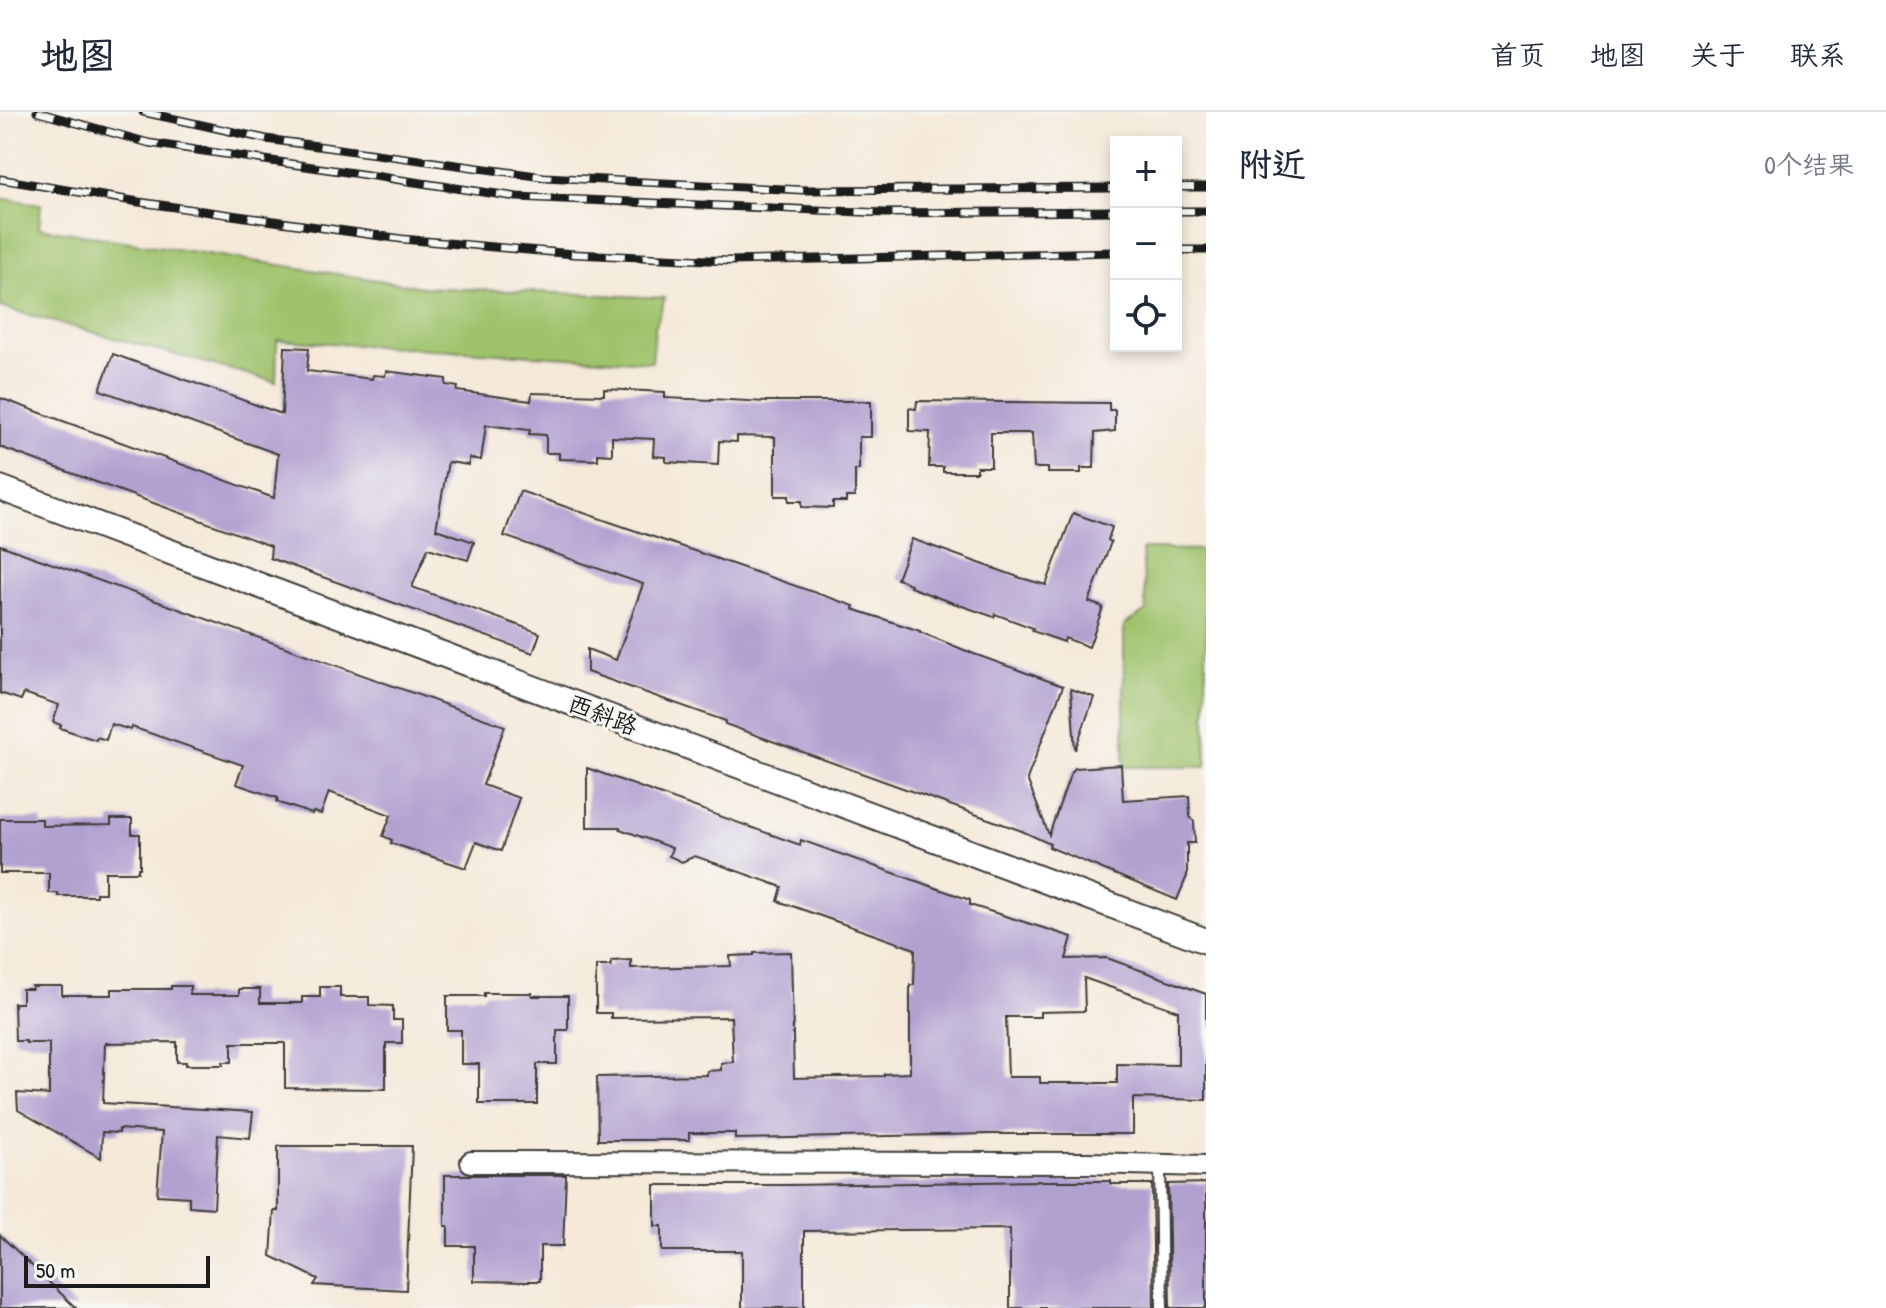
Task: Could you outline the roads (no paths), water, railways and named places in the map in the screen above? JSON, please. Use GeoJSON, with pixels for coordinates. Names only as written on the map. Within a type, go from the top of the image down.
{"type":"FeatureCollection","features":[{"type":"Feature","properties":{"kind":"street","name":"西斜路"},"geometry":{"type":"LineString","coordinates":[[0,488],[1206,941]]}},
{"type":"Feature","properties":{"kind":"street"},"geometry":{"type":"LineString","coordinates":[[471,1162],[1206,1166]]}},
{"type":"Feature","properties":{"kind":"lane"},"geometry":{"type":"LineString","coordinates":[[1160,1165],[1162,1308]]}},
{"type":"Feature","properties":{"kind":"railway"},"geometry":{"type":"LineString","coordinates":[[37,112],[149,143],[517,197],[885,213],[1110,211]]}},
{"type":"Feature","properties":{"kind":"railway"},"geometry":{"type":"LineString","coordinates":[[143,112],[266,139],[544,177],[803,190],[1110,188]]}},
{"type":"Feature","properties":{"kind":"railway"},"geometry":{"type":"LineString","coordinates":[[0,179],[402,239],[574,254],[730,261],[1110,252]]}},
{"type":"Feature","properties":{"kind":"railway"},"geometry":{"type":"LineString","coordinates":[[1182,187],[1206,187]]}},
{"type":"Feature","properties":{"kind":"railway"},"geometry":{"type":"LineString","coordinates":[[1182,211],[1206,211]]}},
{"type":"Feature","properties":{"kind":"railway"},"geometry":{"type":"LineString","coordinates":[[1182,250],[1206,250]]}}]}
